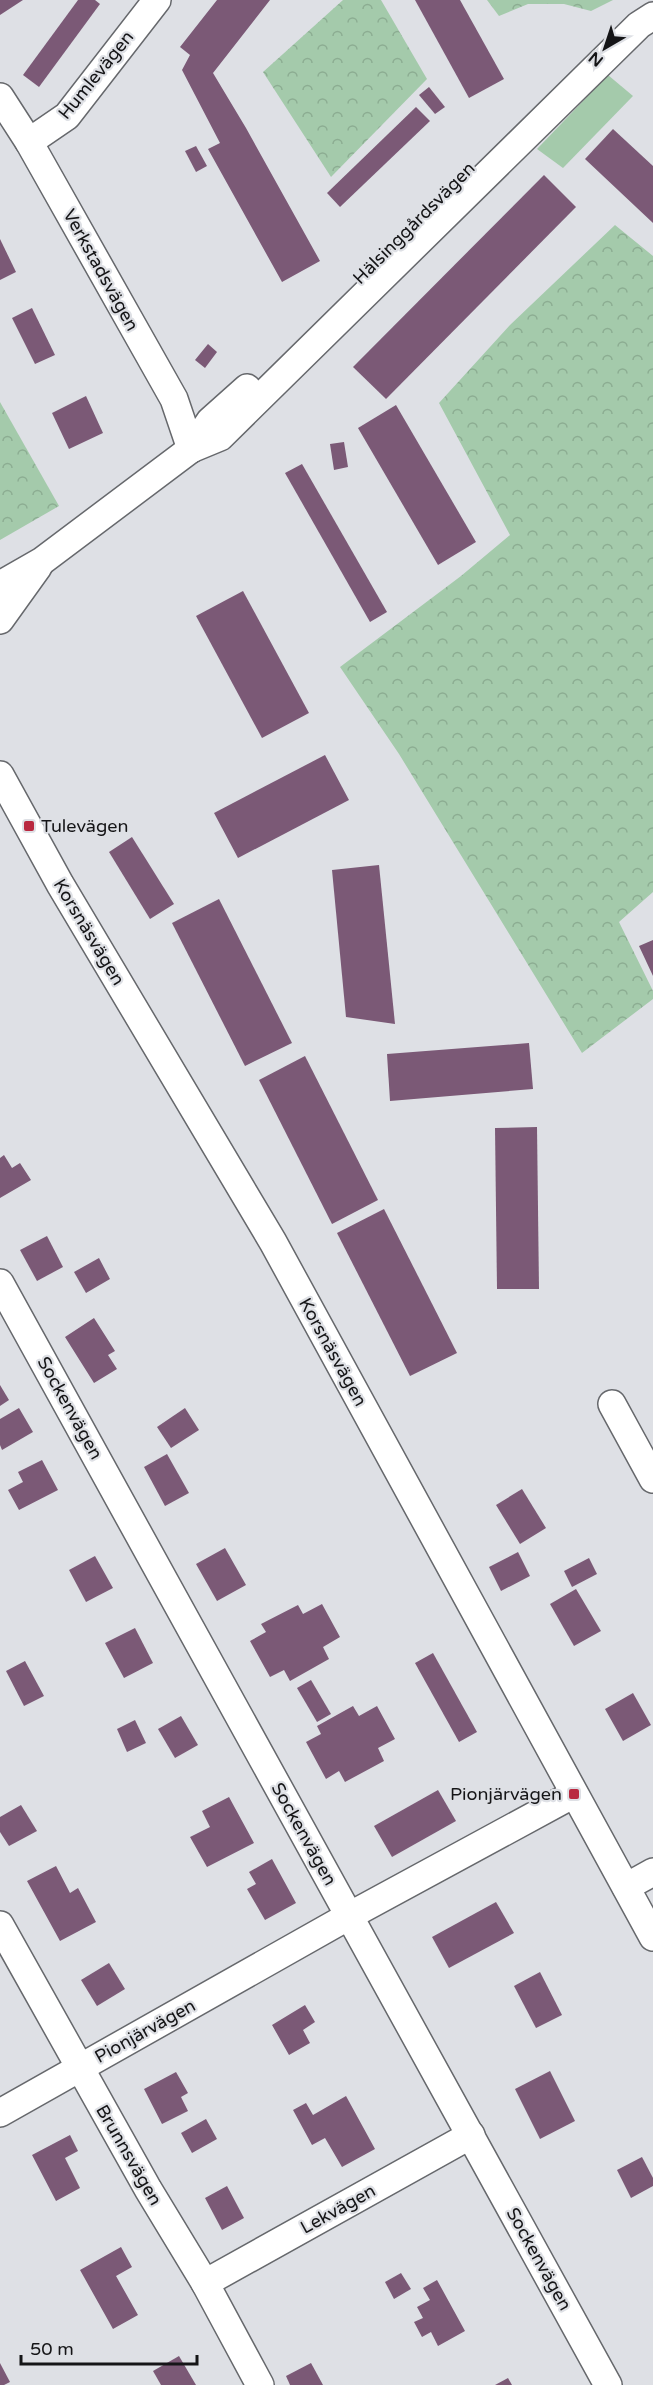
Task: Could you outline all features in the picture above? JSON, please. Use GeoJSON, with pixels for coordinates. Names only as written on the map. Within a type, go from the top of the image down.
{"type":"FeatureCollection","features":[{"type":"Feature","properties":{"kind":"street","name":"Humlevägen"},"geometry":{"type":"LineString","coordinates":[[29,142],[67,117],[157,0]]}},
{"type":"Feature","properties":{"kind":"street","name":"Hälsinggårdsvägen"},"geometry":{"type":"LineString","coordinates":[[191,448],[210,421],[232,403],[642,0]]}},
{"type":"Feature","properties":{"kind":"street","name":"Hälsinggårdsvägen"},"geometry":{"type":"LineString","coordinates":[[0,585],[42,561],[191,448],[220,437],[237,423],[639,25],[653,16]]}},
{"type":"Feature","properties":{"kind":"street","name":"Verkstadsvägen"},"geometry":{"type":"LineString","coordinates":[[0,97],[29,142],[174,399],[191,448]]}},
{"type":"Feature","properties":{"kind":"street","name":"Hälsinggårdsvägen"},"geometry":{"type":"LineString","coordinates":[[0,620],[42,561]]}},
{"type":"Feature","properties":{"kind":"street","name":"Korsnäsvägen"},"geometry":{"type":"LineString","coordinates":[[0,775],[60,884],[273,1242],[653,1937]]}},
{"type":"Feature","properties":{"kind":"street","name":"Sockenvägen"},"geometry":{"type":"LineString","coordinates":[[0,1283],[9,1321],[349,1916],[608,2385]]}},
{"type":"Feature","properties":{"kind":"street"},"geometry":{"type":"LineString","coordinates":[[612,1404],[653,1479]]}},
{"type":"Feature","properties":{"kind":"street","name":"Pionjärvägen"},"geometry":{"type":"LineString","coordinates":[[0,2113],[349,1916],[574,1794]]}},
{"type":"Feature","properties":{"kind":"street"},"geometry":{"type":"LineString","coordinates":[[626,1887],[653,1872]]}},
{"type":"Feature","properties":{"kind":"street","name":"Brunnsvägen"},"geometry":{"type":"LineString","coordinates":[[0,1924],[148,2189],[205,2283],[260,2385]]}},
{"type":"Feature","properties":{"kind":"street","name":"Lekvägen"},"geometry":{"type":"LineString","coordinates":[[205,2283],[471,2135]]}},
{"type":"Feature","properties":{"kind":"green space"},"geometry":{"type":"Polygon","coordinates":[[[343,0],[381,0],[427,79],[331,177],[263,72],[343,0]]]}},
{"type":"Feature","properties":{"kind":"green space"},"geometry":{"type":"Polygon","coordinates":[[[487,0],[613,0],[591,11],[564,4],[528,4],[499,16],[487,0]]]}},
{"type":"Feature","properties":{"kind":"green space"},"geometry":{"type":"Polygon","coordinates":[[[608,75],[633,96],[563,168],[537,149],[608,75]]]}},
{"type":"Feature","properties":{"kind":"green space"},"geometry":{"type":"Polygon","coordinates":[[[615,225],[653,256],[653,892],[619,922],[653,991],[653,999],[582,1053],[399,754],[340,667],[461,576],[510,535],[439,403],[510,325],[615,225]]]}},
{"type":"Feature","properties":{"kind":"green space"},"geometry":{"type":"Polygon","coordinates":[[[0,402],[59,506],[0,540],[0,402]]]}},
{"type":"Feature","properties":{"kind":"building"},"geometry":{"type":"Polygon","coordinates":[[[0,0],[23,0],[0,15],[0,0]]]}},
{"type":"Feature","properties":{"kind":"building"},"geometry":{"type":"Polygon","coordinates":[[[78,0],[95,0],[100,4],[39,87],[23,75],[78,0]]]}},
{"type":"Feature","properties":{"kind":"building"},"geometry":{"type":"Polygon","coordinates":[[[217,0],[270,0],[213,73],[320,261],[282,282],[208,149],[220,143],[182,70],[190,55],[180,47],[217,0]]]}},
{"type":"Feature","properties":{"kind":"building"},"geometry":{"type":"Polygon","coordinates":[[[415,0],[460,0],[504,79],[469,98],[415,0]]]}},
{"type":"Feature","properties":{"kind":"building"},"geometry":{"type":"Polygon","coordinates":[[[429,87],[445,107],[435,114],[419,95],[429,87]]]}},
{"type":"Feature","properties":{"kind":"building"},"geometry":{"type":"Polygon","coordinates":[[[416,107],[430,121],[340,207],[327,193],[416,107]]]}},
{"type":"Feature","properties":{"kind":"building"},"geometry":{"type":"Polygon","coordinates":[[[613,129],[653,166],[653,223],[585,159],[613,129]]]}},
{"type":"Feature","properties":{"kind":"building"},"geometry":{"type":"Polygon","coordinates":[[[196,146],[207,166],[196,172],[185,151],[196,146]]]}},
{"type":"Feature","properties":{"kind":"building"},"geometry":{"type":"Polygon","coordinates":[[[544,175],[576,207],[386,399],[353,367],[544,175]]]}},
{"type":"Feature","properties":{"kind":"building"},"geometry":{"type":"Polygon","coordinates":[[[0,239],[16,272],[0,280],[0,239]]]}},
{"type":"Feature","properties":{"kind":"building"},"geometry":{"type":"Polygon","coordinates":[[[32,308],[55,355],[35,364],[12,318],[32,308]]]}},
{"type":"Feature","properties":{"kind":"building"},"geometry":{"type":"Polygon","coordinates":[[[208,344],[217,352],[205,368],[195,360],[208,344]]]}},
{"type":"Feature","properties":{"kind":"building"},"geometry":{"type":"Polygon","coordinates":[[[86,396],[103,433],[69,449],[52,413],[86,396]]]}},
{"type":"Feature","properties":{"kind":"building"},"geometry":{"type":"Polygon","coordinates":[[[396,405],[476,542],[438,565],[358,428],[396,405]]]}},
{"type":"Feature","properties":{"kind":"building"},"geometry":{"type":"Polygon","coordinates":[[[344,442],[348,467],[334,470],[330,444],[344,442]]]}},
{"type":"Feature","properties":{"kind":"building"},"geometry":{"type":"Polygon","coordinates":[[[302,464],[387,612],[370,622],[285,473],[302,464]]]}},
{"type":"Feature","properties":{"kind":"building"},"geometry":{"type":"Polygon","coordinates":[[[243,591],[309,713],[262,738],[196,616],[243,591]]]}},
{"type":"Feature","properties":{"kind":"building"},"geometry":{"type":"Polygon","coordinates":[[[325,755],[349,800],[238,858],[214,813],[325,755]]]}},
{"type":"Feature","properties":{"kind":"building"},"geometry":{"type":"Polygon","coordinates":[[[132,837],[174,904],[150,919],[109,852],[132,837]]]}},
{"type":"Feature","properties":{"kind":"building"},"geometry":{"type":"Polygon","coordinates":[[[379,865],[395,1024],[346,1017],[332,870],[379,865]]]}},
{"type":"Feature","properties":{"kind":"building"},"geometry":{"type":"Polygon","coordinates":[[[219,899],[292,1043],[245,1066],[172,923],[219,899]]]}},
{"type":"Feature","properties":{"kind":"building"},"geometry":{"type":"Polygon","coordinates":[[[653,940],[653,976],[639,946],[653,940]]]}},
{"type":"Feature","properties":{"kind":"building"},"geometry":{"type":"Polygon","coordinates":[[[529,1043],[533,1089],[390,1101],[387,1054],[529,1043]]]}},
{"type":"Feature","properties":{"kind":"building"},"geometry":{"type":"Polygon","coordinates":[[[305,1056],[378,1200],[332,1224],[259,1080],[305,1056]]]}},
{"type":"Feature","properties":{"kind":"building"},"geometry":{"type":"Polygon","coordinates":[[[537,1127],[539,1289],[497,1289],[495,1128],[537,1127]]]}},
{"type":"Feature","properties":{"kind":"building"},"geometry":{"type":"Polygon","coordinates":[[[4,1155],[12,1168],[20,1163],[31,1180],[0,1198],[0,1158],[4,1155]]]}},
{"type":"Feature","properties":{"kind":"building"},"geometry":{"type":"Polygon","coordinates":[[[384,1209],[457,1353],[410,1376],[337,1233],[384,1209]]]}},
{"type":"Feature","properties":{"kind":"building"},"geometry":{"type":"Polygon","coordinates":[[[47,1236],[63,1267],[37,1281],[20,1250],[47,1236]]]}},
{"type":"Feature","properties":{"kind":"building"},"geometry":{"type":"Polygon","coordinates":[[[99,1258],[110,1279],[86,1293],[74,1272],[99,1258]]]}},
{"type":"Feature","properties":{"kind":"building"},"geometry":{"type":"Polygon","coordinates":[[[94,1318],[115,1351],[108,1355],[117,1369],[94,1383],[65,1337],[94,1318]]]}},
{"type":"Feature","properties":{"kind":"building"},"geometry":{"type":"Polygon","coordinates":[[[0,1385],[9,1400],[0,1406],[0,1385]]]}},
{"type":"Feature","properties":{"kind":"building"},"geometry":{"type":"Polygon","coordinates":[[[19,1408],[33,1432],[2,1450],[0,1419],[19,1408]]]}},
{"type":"Feature","properties":{"kind":"building"},"geometry":{"type":"Polygon","coordinates":[[[185,1408],[199,1430],[171,1448],[157,1427],[185,1408]]]}},
{"type":"Feature","properties":{"kind":"building"},"geometry":{"type":"Polygon","coordinates":[[[167,1454],[189,1493],[165,1506],[144,1467],[167,1454]]]}},
{"type":"Feature","properties":{"kind":"building"},"geometry":{"type":"Polygon","coordinates":[[[42,1460],[58,1490],[19,1510],[8,1490],[23,1482],[18,1472],[42,1460]]]}},
{"type":"Feature","properties":{"kind":"building"},"geometry":{"type":"Polygon","coordinates":[[[522,1489],[546,1528],[520,1544],[496,1505],[522,1489]]]}},
{"type":"Feature","properties":{"kind":"building"},"geometry":{"type":"Polygon","coordinates":[[[225,1548],[246,1585],[217,1601],[196,1564],[225,1548]]]}},
{"type":"Feature","properties":{"kind":"building"},"geometry":{"type":"Polygon","coordinates":[[[518,1552],[530,1576],[501,1591],[489,1567],[518,1552]]]}},
{"type":"Feature","properties":{"kind":"building"},"geometry":{"type":"Polygon","coordinates":[[[95,1556],[113,1588],[86,1602],[69,1570],[95,1556]]]}},
{"type":"Feature","properties":{"kind":"building"},"geometry":{"type":"Polygon","coordinates":[[[589,1558],[597,1574],[572,1587],[564,1571],[589,1558]]]}},
{"type":"Feature","properties":{"kind":"building"},"geometry":{"type":"Polygon","coordinates":[[[576,1589],[601,1631],[574,1646],[550,1604],[576,1589]]]}},
{"type":"Feature","properties":{"kind":"building"},"geometry":{"type":"Polygon","coordinates":[[[322,1604],[340,1637],[323,1647],[329,1659],[290,1681],[284,1670],[270,1677],[250,1641],[266,1632],[261,1624],[298,1605],[303,1614],[322,1604]]]}},
{"type":"Feature","properties":{"kind":"building"},"geometry":{"type":"Polygon","coordinates":[[[135,1628],[153,1663],[124,1678],[105,1643],[135,1628]]]}},
{"type":"Feature","properties":{"kind":"building"},"geometry":{"type":"Polygon","coordinates":[[[433,1653],[477,1732],[459,1742],[415,1663],[433,1653]]]}},
{"type":"Feature","properties":{"kind":"building"},"geometry":{"type":"Polygon","coordinates":[[[25,1661],[44,1696],[24,1706],[6,1671],[25,1661]]]}},
{"type":"Feature","properties":{"kind":"building"},"geometry":{"type":"Polygon","coordinates":[[[311,1680],[331,1714],[317,1722],[297,1688],[311,1680]]]}},
{"type":"Feature","properties":{"kind":"building"},"geometry":{"type":"Polygon","coordinates":[[[633,1693],[651,1725],[623,1741],[605,1709],[633,1693]]]}},
{"type":"Feature","properties":{"kind":"building"},"geometry":{"type":"Polygon","coordinates":[[[353,1706],[359,1716],[377,1706],[395,1739],[378,1748],[384,1761],[345,1782],[339,1771],[326,1779],[306,1742],[321,1734],[317,1726],[353,1706]]]}},
{"type":"Feature","properties":{"kind":"building"},"geometry":{"type":"Polygon","coordinates":[[[181,1716],[198,1745],[175,1758],[158,1729],[181,1716]]]}},
{"type":"Feature","properties":{"kind":"building"},"geometry":{"type":"Polygon","coordinates":[[[135,1720],[146,1743],[127,1752],[117,1729],[135,1720]]]}},
{"type":"Feature","properties":{"kind":"building"},"geometry":{"type":"Polygon","coordinates":[[[438,1790],[456,1821],[392,1857],[374,1826],[438,1790]]]}},
{"type":"Feature","properties":{"kind":"building"},"geometry":{"type":"Polygon","coordinates":[[[229,1797],[254,1843],[207,1867],[190,1837],[210,1827],[202,1811],[229,1797]]]}},
{"type":"Feature","properties":{"kind":"building"},"geometry":{"type":"Polygon","coordinates":[[[21,1805],[37,1831],[9,1846],[0,1832],[0,1817],[21,1805]]]}},
{"type":"Feature","properties":{"kind":"building"},"geometry":{"type":"Polygon","coordinates":[[[272,1859],[296,1903],[265,1920],[247,1889],[256,1884],[249,1872],[272,1859]]]}},
{"type":"Feature","properties":{"kind":"building"},"geometry":{"type":"Polygon","coordinates":[[[56,1866],[70,1893],[78,1888],[96,1922],[60,1941],[27,1881],[56,1866]]]}},
{"type":"Feature","properties":{"kind":"building"},"geometry":{"type":"Polygon","coordinates":[[[496,1902],[514,1933],[449,1968],[432,1937],[496,1902]]]}},
{"type":"Feature","properties":{"kind":"building"},"geometry":{"type":"Polygon","coordinates":[[[109,1963],[125,1989],[97,2006],[81,1980],[109,1963]]]}},
{"type":"Feature","properties":{"kind":"building"},"geometry":{"type":"Polygon","coordinates":[[[540,1972],[562,2015],[536,2028],[514,1986],[540,1972]]]}},
{"type":"Feature","properties":{"kind":"building"},"geometry":{"type":"Polygon","coordinates":[[[305,2005],[315,2022],[303,2030],[310,2043],[289,2055],[272,2025],[305,2005]]]}},
{"type":"Feature","properties":{"kind":"building"},"geometry":{"type":"Polygon","coordinates":[[[550,2071],[575,2121],[540,2139],[515,2089],[550,2071]]]}},
{"type":"Feature","properties":{"kind":"building"},"geometry":{"type":"Polygon","coordinates":[[[176,2072],[188,2093],[181,2097],[188,2111],[162,2124],[144,2089],[176,2072]]]}},
{"type":"Feature","properties":{"kind":"building"},"geometry":{"type":"Polygon","coordinates":[[[346,2096],[375,2149],[342,2167],[325,2138],[312,2145],[293,2110],[306,2103],[313,2115],[346,2096]]]}},
{"type":"Feature","properties":{"kind":"building"},"geometry":{"type":"Polygon","coordinates":[[[206,2119],[217,2139],[192,2153],[181,2133],[206,2119]]]}},
{"type":"Feature","properties":{"kind":"building"},"geometry":{"type":"Polygon","coordinates":[[[70,2135],[78,2151],[65,2158],[80,2188],[56,2201],[32,2155],[70,2135]]]}},
{"type":"Feature","properties":{"kind":"building"},"geometry":{"type":"Polygon","coordinates":[[[642,2157],[653,2178],[653,2186],[631,2198],[617,2170],[642,2157]]]}},
{"type":"Feature","properties":{"kind":"building"},"geometry":{"type":"Polygon","coordinates":[[[227,2186],[244,2218],[222,2230],[205,2198],[227,2186]]]}},
{"type":"Feature","properties":{"kind":"building"},"geometry":{"type":"Polygon","coordinates":[[[121,2247],[132,2267],[116,2276],[138,2315],[113,2329],[80,2270],[121,2247]]]}},
{"type":"Feature","properties":{"kind":"building"},"geometry":{"type":"Polygon","coordinates":[[[401,2273],[411,2289],[394,2299],[385,2282],[401,2273]]]}},
{"type":"Feature","properties":{"kind":"building"},"geometry":{"type":"Polygon","coordinates":[[[437,2280],[465,2331],[438,2346],[431,2332],[422,2337],[414,2322],[423,2318],[417,2307],[430,2300],[423,2288],[437,2280]]]}},
{"type":"Feature","properties":{"kind":"building"},"geometry":{"type":"Polygon","coordinates":[[[179,2356],[196,2385],[161,2385],[153,2371],[179,2356]]]}},
{"type":"Feature","properties":{"kind":"building"},"geometry":{"type":"Polygon","coordinates":[[[0,2363],[10,2382],[4,2385],[0,2385],[0,2363]]]}},
{"type":"Feature","properties":{"kind":"building"},"geometry":{"type":"Polygon","coordinates":[[[311,2363],[323,2385],[290,2385],[286,2376],[311,2363]]]}},
{"type":"Feature","properties":{"kind":"building"},"geometry":{"type":"Polygon","coordinates":[[[508,2378],[512,2385],[495,2385],[508,2378]]]}},
{"type":"Feature","properties":{"kind":"place","name":"Tulevägen"},"geometry":{"type":"Point","coordinates":[29,826]}},
{"type":"Feature","properties":{"kind":"place","name":"Pionjärvägen"},"geometry":{"type":"Point","coordinates":[574,1794]}}]}
